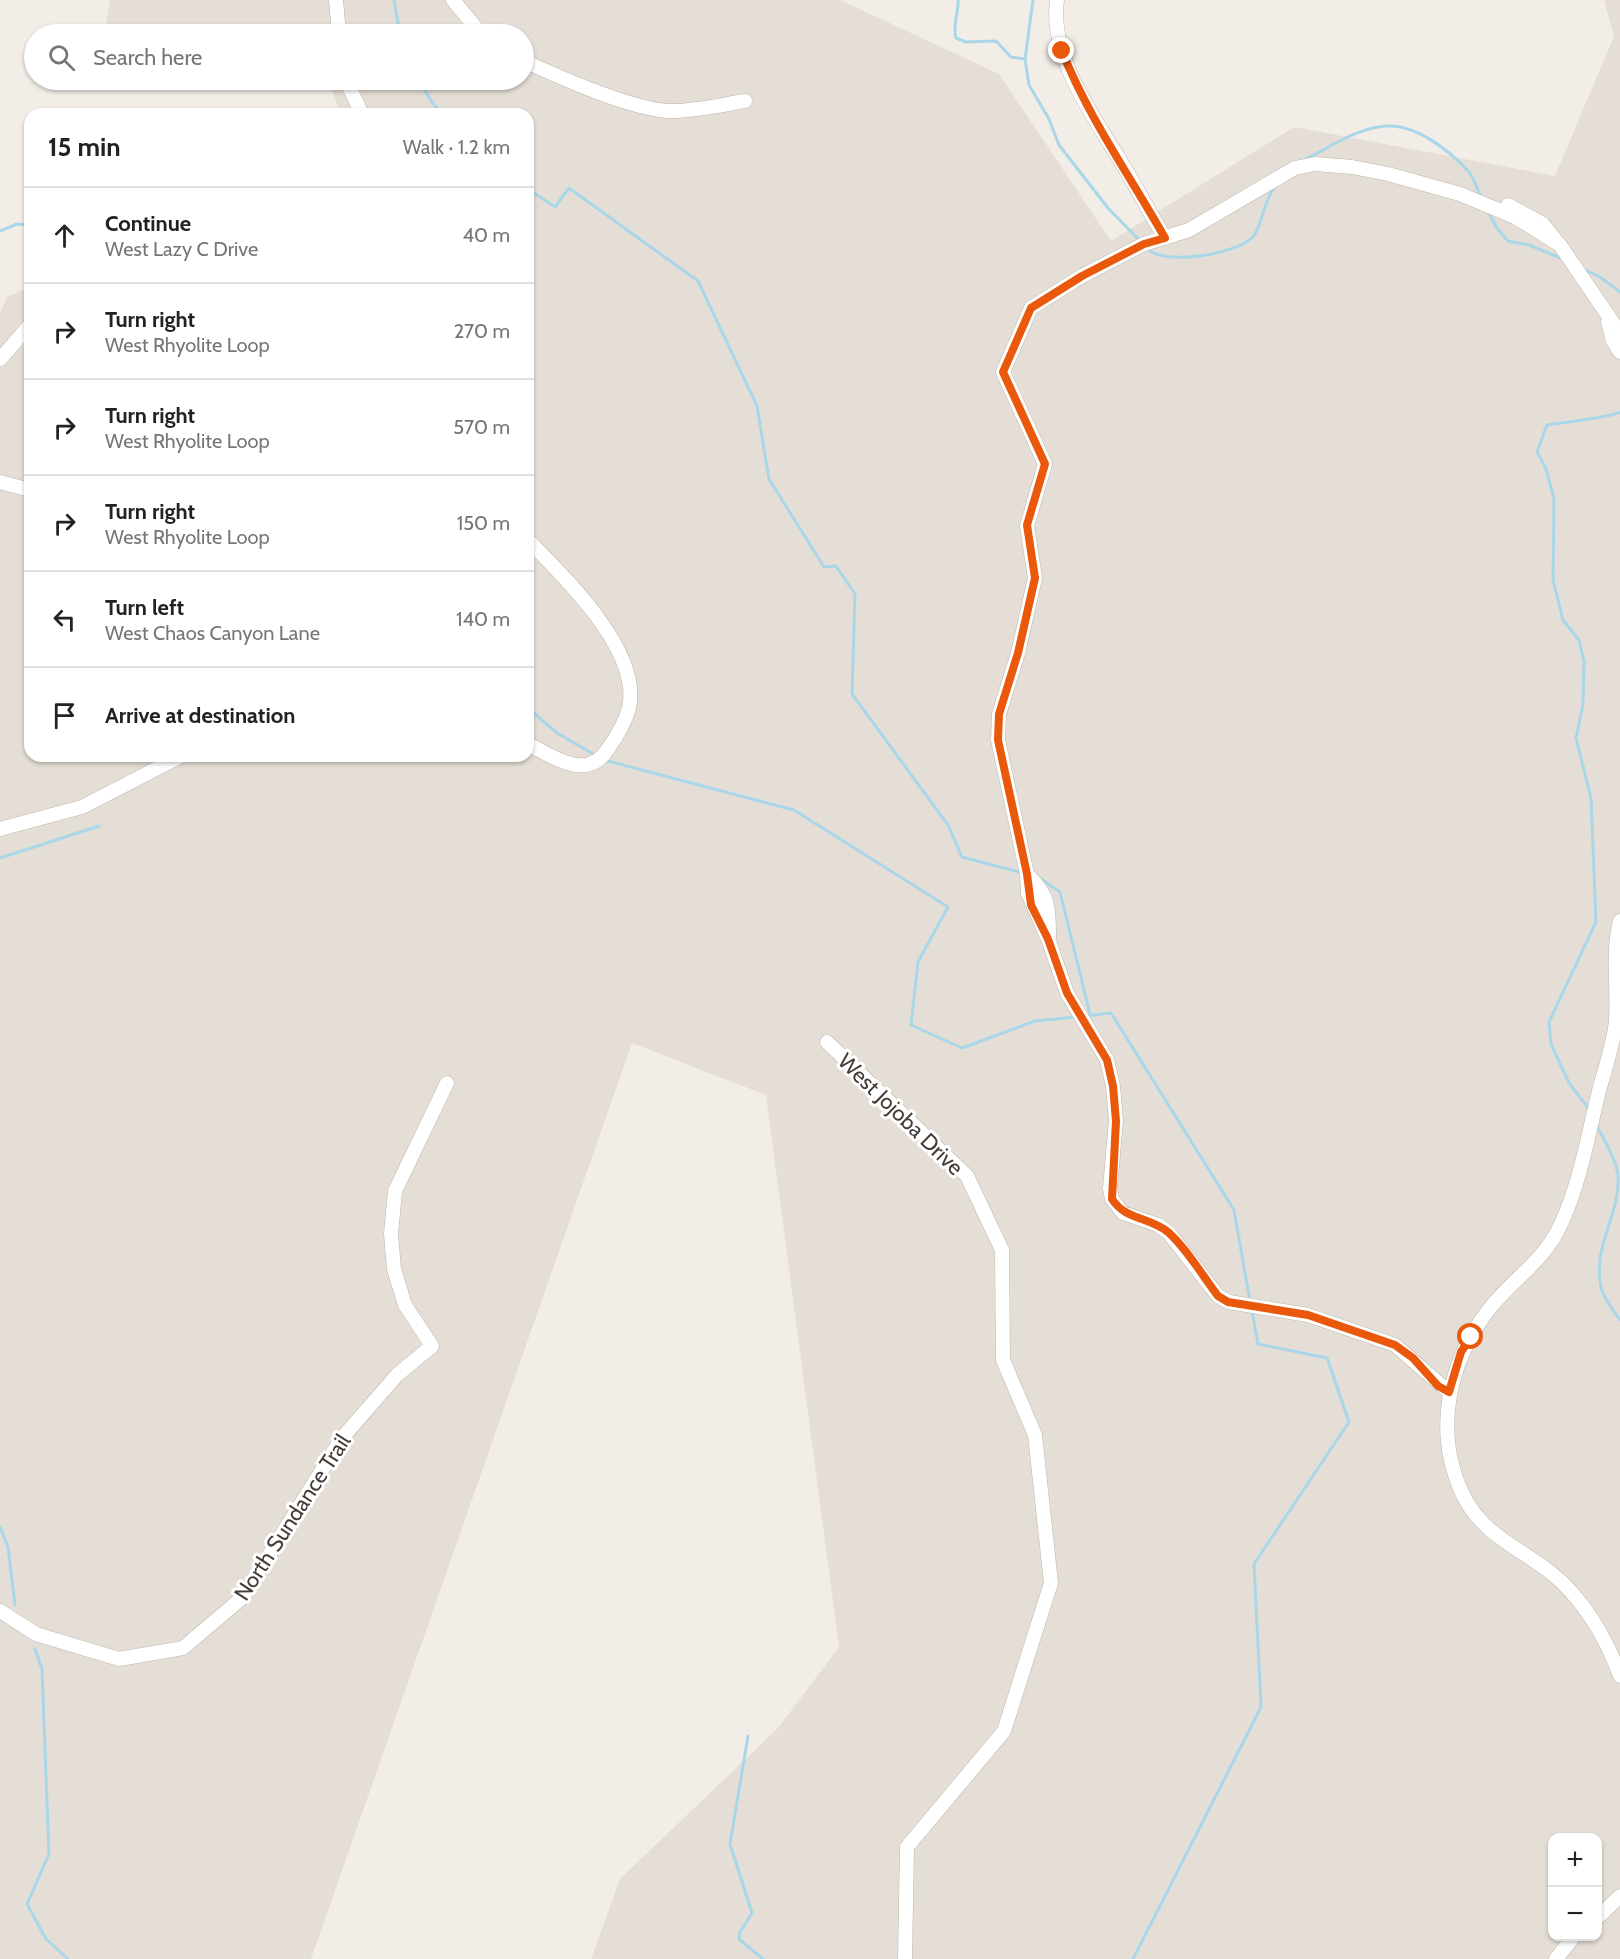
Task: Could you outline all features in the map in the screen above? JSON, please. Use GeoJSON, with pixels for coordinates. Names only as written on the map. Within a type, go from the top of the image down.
{"type":"FeatureCollection","features":[{"type":"Feature","properties":{"kind":"street"},"geometry":{"type":"LineString","coordinates":[[336,0],[338,24]]}},
{"type":"Feature","properties":{"kind":"street"},"geometry":{"type":"LineString","coordinates":[[453,0],[473,24]]}},
{"type":"Feature","properties":{"kind":"street"},"geometry":{"type":"LineString","coordinates":[[1057,0],[1062,51],[1073,78],[1096,125],[1123,165],[1165,238]]}},
{"type":"Feature","properties":{"kind":"street"},"geometry":{"type":"LineString","coordinates":[[534,65],[578,85],[656,110],[672,111],[745,101]]}},
{"type":"Feature","properties":{"kind":"street"},"geometry":{"type":"LineString","coordinates":[[351,90],[359,108]]}},
{"type":"Feature","properties":{"kind":"street"},"geometry":{"type":"LineString","coordinates":[[1449,1392],[1438,1386],[1413,1358],[1395,1345],[1308,1315],[1228,1302],[1218,1296],[1169,1233],[1158,1225],[1123,1213],[1112,1199],[1110,1188],[1116,1121],[1113,1086],[1107,1060],[1060,979],[1048,939],[1031,905],[1027,874],[998,740],[999,714],[1018,653],[1035,578],[1027,525],[1045,464],[1003,372],[1031,308],[1082,276],[1144,244],[1189,230],[1295,168],[1315,164],[1379,172],[1460,195],[1515,217],[1560,245],[1606,316],[1620,333]]}},
{"type":"Feature","properties":{"kind":"street"},"geometry":{"type":"LineString","coordinates":[[1606,316],[1613,341],[1620,352]]}},
{"type":"Feature","properties":{"kind":"street"},"geometry":{"type":"LineString","coordinates":[[0,359],[24,332]]}},
{"type":"Feature","properties":{"kind":"street"},"geometry":{"type":"LineString","coordinates":[[0,482],[24,488]]}},
{"type":"Feature","properties":{"kind":"street"},"geometry":{"type":"LineString","coordinates":[[534,547],[594,613],[625,666],[630,691],[629,707],[621,729],[606,753],[592,764],[581,767],[566,764],[534,747]]}},
{"type":"Feature","properties":{"kind":"street"},"geometry":{"type":"LineString","coordinates":[[0,829],[82,807],[169,762]]}},
{"type":"Feature","properties":{"kind":"street"},"geometry":{"type":"LineString","coordinates":[[1620,921],[1616,1023],[1573,1191],[1560,1227],[1539,1261],[1491,1307],[1461,1352],[1449,1392],[1447,1430],[1453,1465],[1463,1495],[1480,1524],[1550,1572],[1571,1593],[1594,1622],[1620,1676]]}},
{"type":"Feature","properties":{"kind":"street","name":"West Jojoba Drive"},"geometry":{"type":"LineString","coordinates":[[826,1042],[967,1176],[1002,1250],[1003,1360],[1035,1435],[1051,1583],[1004,1731],[907,1847],[905,1959]]}},
{"type":"Feature","properties":{"kind":"street","name":"North Sundance Trail"},"geometry":{"type":"LineString","coordinates":[[0,1611],[36,1634],[119,1659],[183,1648],[243,1597],[342,1438],[397,1375],[432,1346],[405,1305],[394,1269],[391,1234],[395,1191],[447,1083]]}},
{"type":"Feature","properties":{"kind":"street"},"geometry":{"type":"LineString","coordinates":[[1602,1913],[1620,1896]]}},
{"type":"Feature","properties":{"kind":"street"},"geometry":{"type":"LineString","coordinates":[[1556,1959],[1570,1941]]}},
{"type":"Feature","properties":{"kind":"shaded area"},"geometry":{"type":"Polygon","coordinates":[[[110,0],[840,0],[999,74],[1111,241],[1294,127],[1555,176],[1614,36],[1604,0],[1620,0],[1620,1959],[591,1959],[620,1879],[778,1728],[839,1647],[766,1095],[632,1043],[311,1959],[0,1959],[0,314],[7,297],[24,290],[24,762],[534,762],[534,108],[339,108],[332,90],[534,90],[534,24],[106,24],[110,0]]]}},
{"type":"Feature","properties":{"kind":"waterway"},"geometry":{"type":"LineString","coordinates":[[394,0],[398,24]]}},
{"type":"Feature","properties":{"kind":"waterway"},"geometry":{"type":"LineString","coordinates":[[958,0],[956,38],[966,42],[996,41],[1011,57],[1025,59]]}},
{"type":"Feature","properties":{"kind":"waterway"},"geometry":{"type":"LineString","coordinates":[[1033,0],[1025,59],[1029,85],[1049,119],[1059,145],[1108,208],[1141,242]]}},
{"type":"Feature","properties":{"kind":"waterway"},"geometry":{"type":"LineString","coordinates":[[424,90],[437,108]]}},
{"type":"Feature","properties":{"kind":"waterway"},"geometry":{"type":"LineString","coordinates":[[1306,159],[1345,138],[1376,127],[1409,129],[1432,140],[1461,164],[1471,174],[1481,197]]}},
{"type":"Feature","properties":{"kind":"waterway"},"geometry":{"type":"LineString","coordinates":[[1148,249],[1169,257],[1201,256],[1245,243],[1256,232],[1267,200],[1275,187]]}},
{"type":"Feature","properties":{"kind":"waterway"},"geometry":{"type":"LineString","coordinates":[[534,193],[555,207],[569,188],[698,281],[757,406],[769,479],[824,567],[836,566],[855,594],[852,694],[948,825],[962,857],[1023,873]]}},
{"type":"Feature","properties":{"kind":"waterway"},"geometry":{"type":"LineString","coordinates":[[1488,211],[1496,227],[1508,241],[1529,245],[1563,259]]}},
{"type":"Feature","properties":{"kind":"waterway"},"geometry":{"type":"LineString","coordinates":[[0,231],[17,224],[24,225]]}},
{"type":"Feature","properties":{"kind":"waterway"},"geometry":{"type":"LineString","coordinates":[[1583,269],[1600,277],[1620,292]]}},
{"type":"Feature","properties":{"kind":"waterway"},"geometry":{"type":"LineString","coordinates":[[1589,1109],[1569,1083],[1551,1044],[1549,1022],[1596,922],[1591,798],[1576,738],[1583,704],[1584,661],[1579,640],[1563,620],[1553,580],[1554,499],[1546,469],[1537,452],[1547,425],[1598,418],[1620,412]]}},
{"type":"Feature","properties":{"kind":"waterway"},"geometry":{"type":"LineString","coordinates":[[534,713],[557,733],[595,755]]}},
{"type":"Feature","properties":{"kind":"waterway"},"geometry":{"type":"LineString","coordinates":[[604,760],[794,810],[948,907],[918,962],[911,1025],[962,1048],[1035,1021],[1076,1017]]}},
{"type":"Feature","properties":{"kind":"waterway"},"geometry":{"type":"LineString","coordinates":[[0,858],[99,826]]}},
{"type":"Feature","properties":{"kind":"waterway"},"geometry":{"type":"LineString","coordinates":[[1038,877],[1060,892],[1090,1014]]}},
{"type":"Feature","properties":{"kind":"waterway"},"geometry":{"type":"LineString","coordinates":[[1085,1016],[1111,1013],[1234,1210],[1250,1301]]}},
{"type":"Feature","properties":{"kind":"waterway"},"geometry":{"type":"LineString","coordinates":[[1597,1126],[1613,1157],[1618,1176],[1615,1205],[1603,1244],[1599,1272],[1601,1288],[1620,1320]]}},
{"type":"Feature","properties":{"kind":"waterway"},"geometry":{"type":"LineString","coordinates":[[1133,1959],[1261,1707],[1254,1564],[1349,1422],[1327,1358],[1258,1344],[1252,1310]]}},
{"type":"Feature","properties":{"kind":"waterway"},"geometry":{"type":"LineString","coordinates":[[0,1527],[8,1547],[15,1605]]}},
{"type":"Feature","properties":{"kind":"waterway"},"geometry":{"type":"LineString","coordinates":[[35,1649],[42,1669],[49,1854],[27,1904],[46,1939],[68,1959]]}},
{"type":"Feature","properties":{"kind":"waterway"},"geometry":{"type":"LineString","coordinates":[[748,1736],[730,1844],[752,1913],[740,1932],[739,1939],[763,1959]]}},
{"type":"Feature","properties":{"kind":"route"},"geometry":{"type":"LineString","coordinates":[[1062,51],[1096,125],[1123,165],[1165,238],[1144,244],[1082,276],[1031,308],[1003,372],[1045,464],[1027,525],[1035,578],[1018,653],[999,714],[998,740],[1027,874],[1031,905],[1048,939],[1060,979],[1107,1060],[1113,1086],[1116,1121],[1110,1188],[1112,1199],[1123,1213],[1158,1225],[1169,1233],[1218,1296],[1228,1302],[1278,1308],[1308,1315],[1395,1345],[1413,1358],[1438,1386],[1449,1392],[1461,1352],[1471,1337]]}}]}
